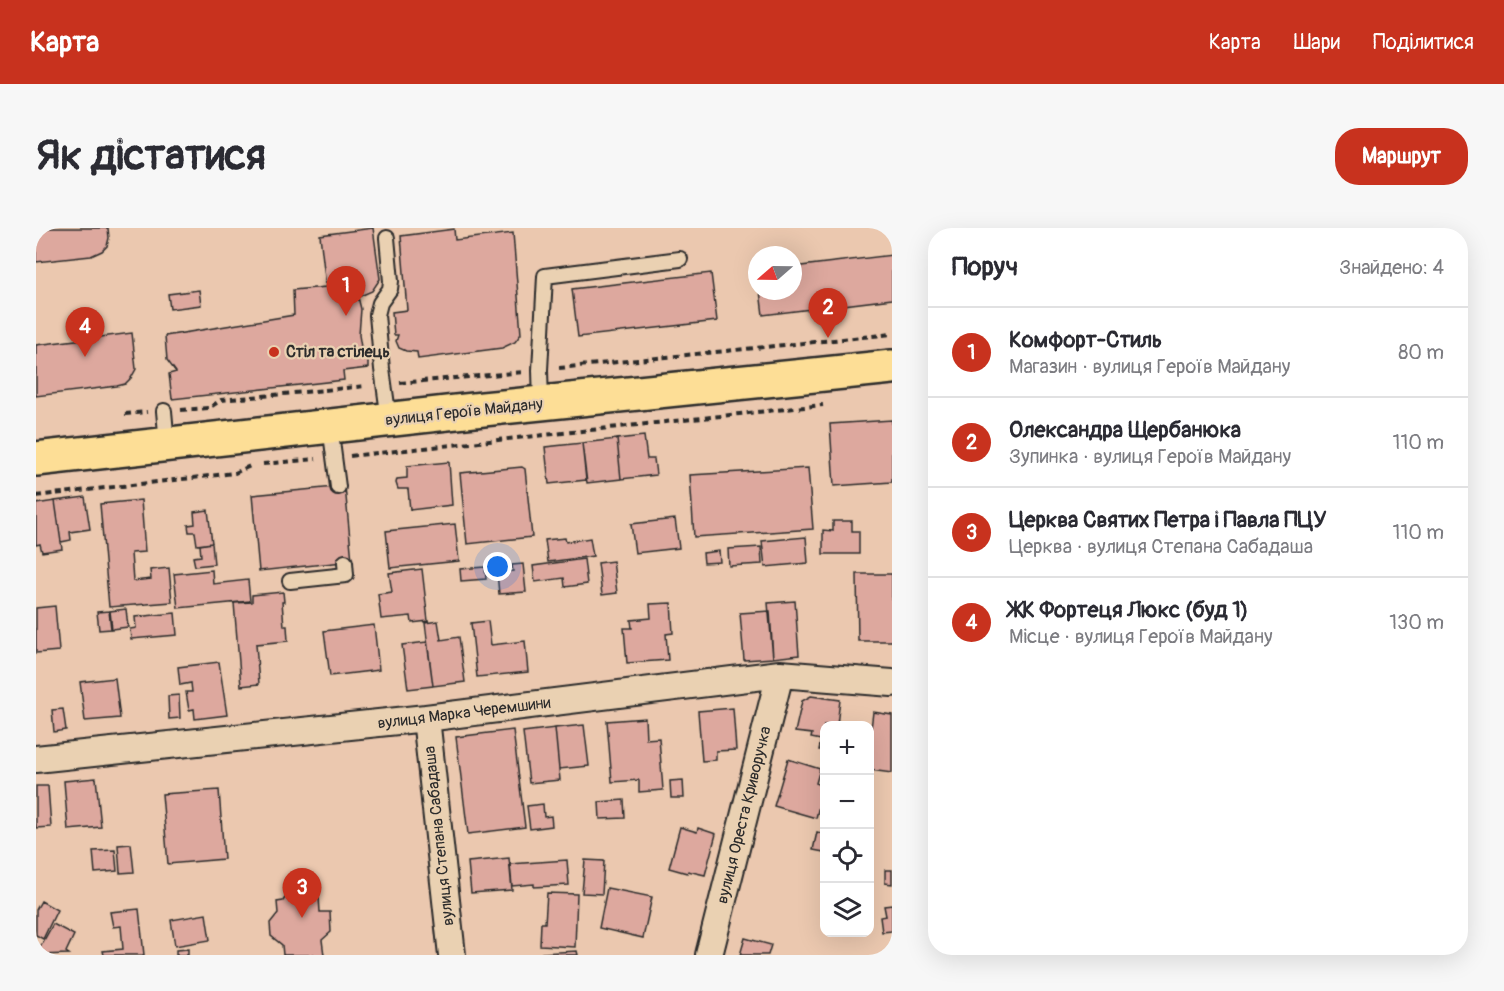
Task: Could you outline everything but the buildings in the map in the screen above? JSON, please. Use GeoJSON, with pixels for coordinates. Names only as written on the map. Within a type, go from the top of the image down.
{"type":"FeatureCollection","features":[{"type":"Feature","properties":{"kind":"main road","name":"вулиця Героїв Майдану"},"geometry":{"type":"LineString","coordinates":[[36,459],[167,444],[332,442],[390,420],[892,367]]}},
{"type":"Feature","properties":{"kind":"street","name":"вулиця Марка Черемшини"},"geometry":{"type":"LineString","coordinates":[[36,759],[426,718],[780,674],[892,683]]}},
{"type":"Feature","properties":{"kind":"street","name":"вулиця Ореста Криворучка"},"geometry":{"type":"LineString","coordinates":[[709,955],[780,674]]}},
{"type":"Feature","properties":{"kind":"street","name":"вулиця Степана Сабадаша"},"geometry":{"type":"LineString","coordinates":[[426,718],[452,955]]}},
{"type":"Feature","properties":{"kind":"lane"},"geometry":{"type":"LineString","coordinates":[[387,238],[390,289],[380,303],[377,315],[390,420]]}},
{"type":"Feature","properties":{"kind":"lane"},"geometry":{"type":"LineString","coordinates":[[541,403],[540,370],[545,276],[680,259]]}},
{"type":"Feature","properties":{"kind":"lane"},"geometry":{"type":"LineString","coordinates":[[164,411],[167,444]]}},
{"type":"Feature","properties":{"kind":"lane"},"geometry":{"type":"LineString","coordinates":[[332,442],[338,487]]}},
{"type":"Feature","properties":{"kind":"lane"},"geometry":{"type":"LineString","coordinates":[[290,580],[346,575],[345,562]]}},
{"type":"Feature","properties":{"kind":"path"},"geometry":{"type":"LineString","coordinates":[[125,414],[209,408],[221,400],[335,387],[384,385],[540,370],[892,333]]}},
{"type":"Feature","properties":{"kind":"path"},"geometry":{"type":"LineString","coordinates":[[36,496],[235,473],[248,466],[332,442],[825,405]]}},
{"type":"Feature","properties":{"kind":"place","name":"Комфорт-Стиль"},"geometry":{"type":"Point","coordinates":[346,316]}},
{"type":"Feature","properties":{"kind":"place","name":"Олександра Щербанюка"},"geometry":{"type":"Point","coordinates":[828,338]}},
{"type":"Feature","properties":{"kind":"place","name":"Стіл та стілець"},"geometry":{"type":"Point","coordinates":[274,352]}},
{"type":"Feature","properties":{"kind":"place","name":"ЖК Фортеця Люкс (буд 1)"},"geometry":{"type":"Point","coordinates":[85,357]}},
{"type":"Feature","properties":{"kind":"place","name":"Церква Святих Петра і Павла ПЦУ"},"geometry":{"type":"Point","coordinates":[302,918]}}]}
